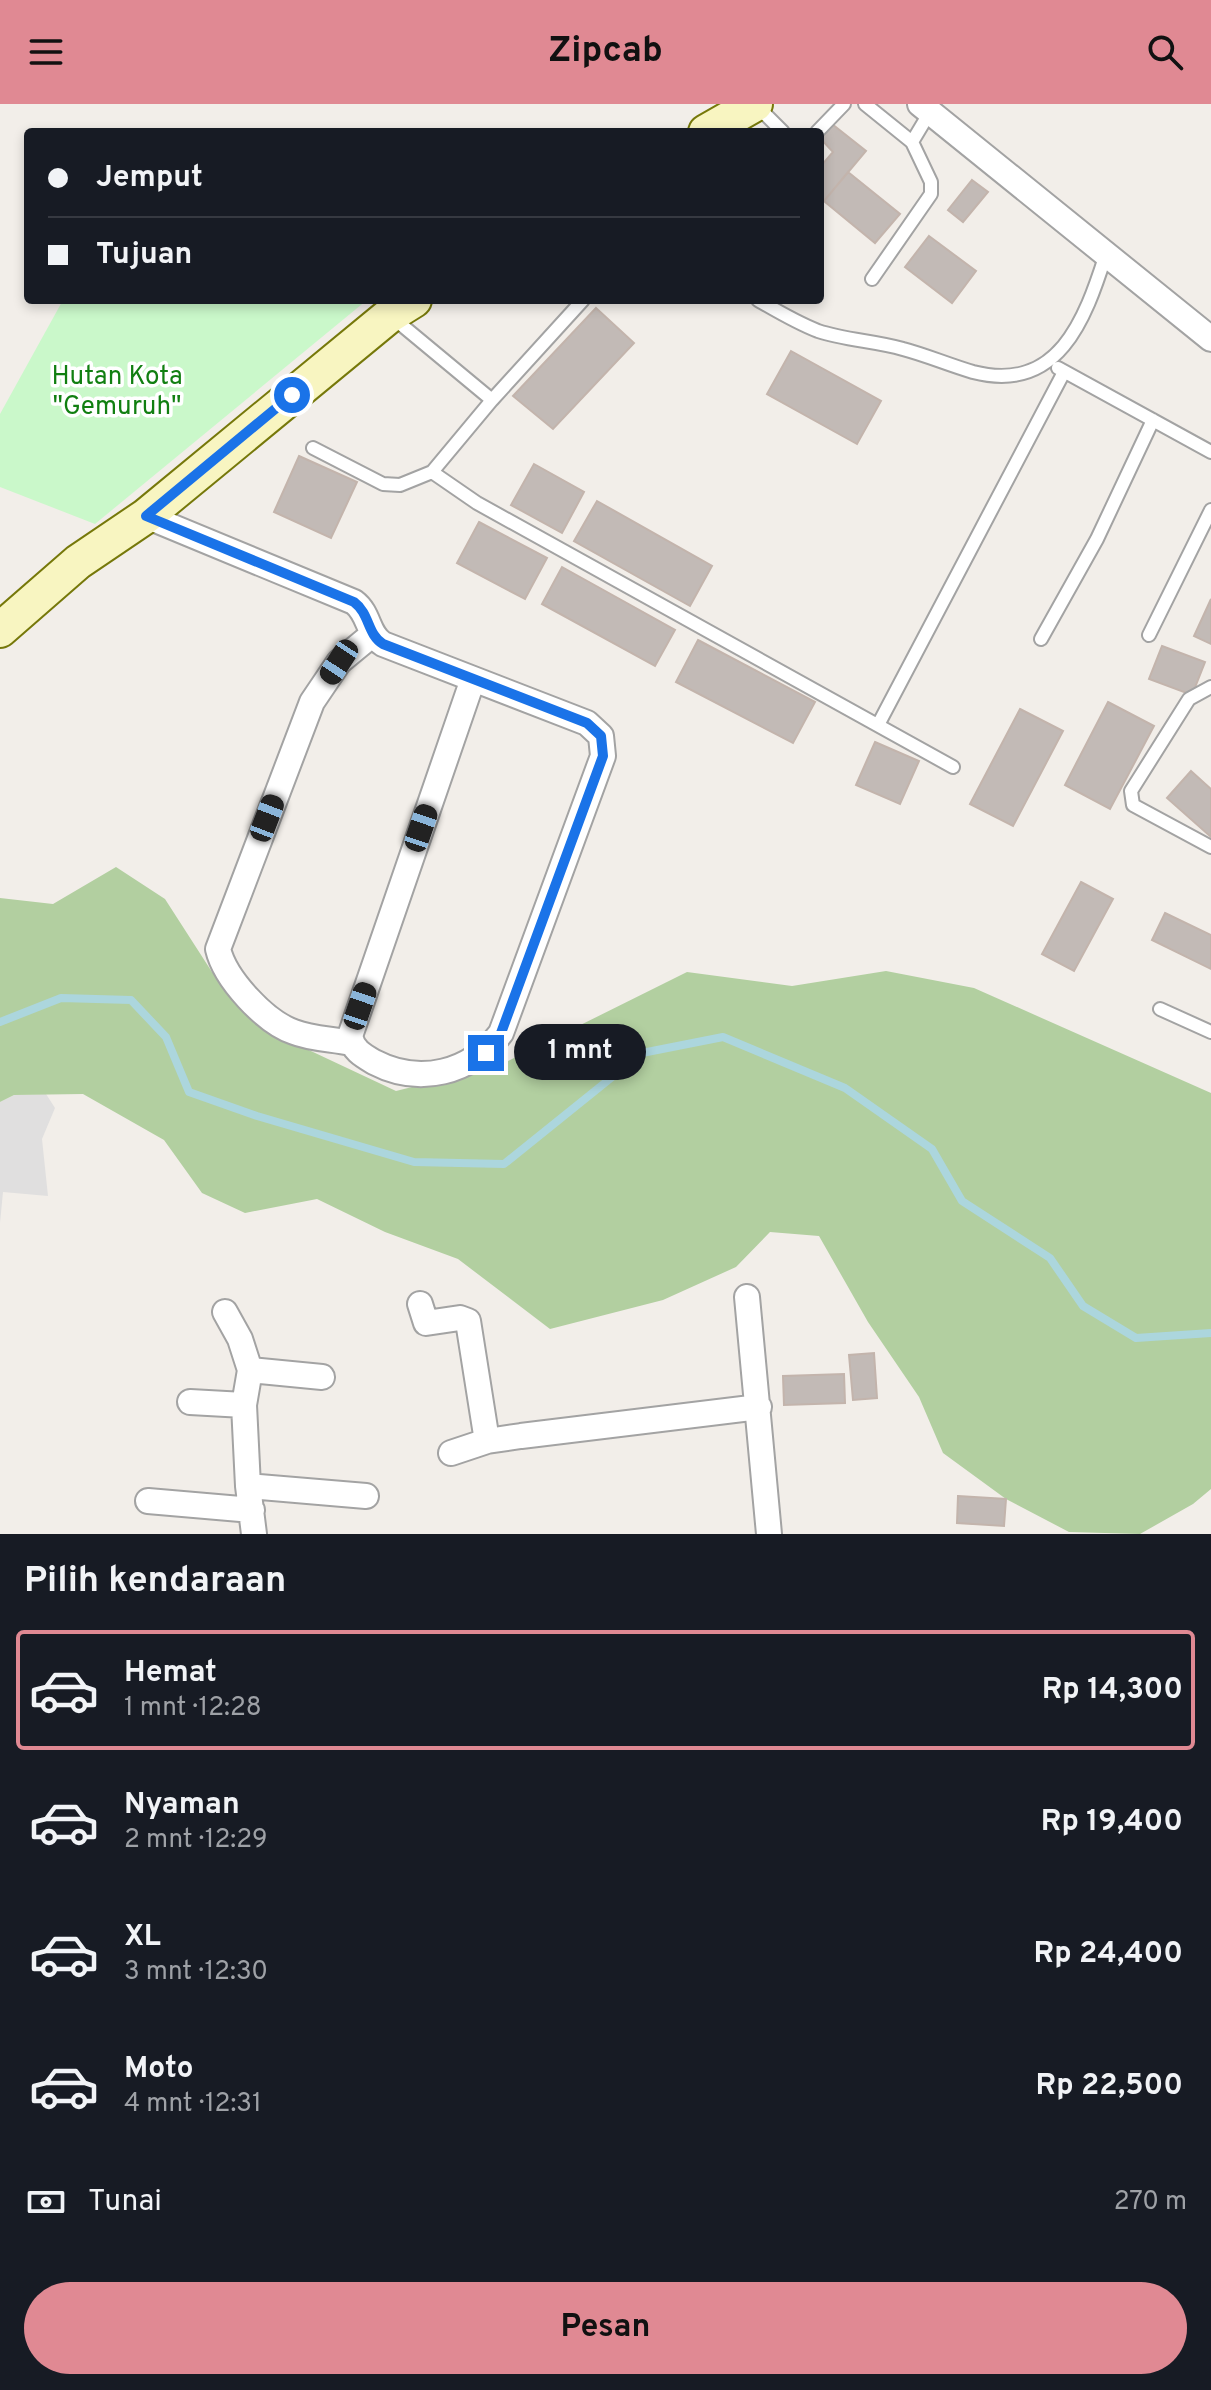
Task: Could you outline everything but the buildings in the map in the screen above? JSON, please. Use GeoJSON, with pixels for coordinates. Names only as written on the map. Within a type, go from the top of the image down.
{"type":"FeatureCollection","features":[{"type":"Feature","properties":{"kind":"street"},"geometry":{"type":"LineString","coordinates":[[713,128],[755,104]]}},
{"type":"Feature","properties":{"kind":"street"},"geometry":{"type":"LineString","coordinates":[[925,108],[1211,339]]}},
{"type":"Feature","properties":{"kind":"street"},"geometry":{"type":"LineString","coordinates":[[0,630],[78,562],[146,516],[402,307]]}},
{"type":"Feature","properties":{"kind":"street"},"geometry":{"type":"LineString","coordinates":[[146,516],[354,602],[367,614],[373,634],[383,644],[587,723],[601,736],[603,756],[501,1033],[486,1053],[458,1067],[413,1076],[356,1051],[350,1036],[473,679]]}},
{"type":"Feature","properties":{"kind":"street"},"geometry":{"type":"LineString","coordinates":[[351,1043],[293,1032],[270,1018],[228,973],[218,949],[312,702],[339,662],[373,634]]}},
{"type":"Feature","properties":{"kind":"street"},"geometry":{"type":"LineString","coordinates":[[747,1297],[769,1534]]}},
{"type":"Feature","properties":{"kind":"street"},"geometry":{"type":"LineString","coordinates":[[420,1304],[426,1323],[460,1318],[468,1321],[487,1441]]}},
{"type":"Feature","properties":{"kind":"street"},"geometry":{"type":"LineString","coordinates":[[148,1501],[253,1522],[244,1405],[250,1370],[240,1339],[225,1312]]}},
{"type":"Feature","properties":{"kind":"street"},"geometry":{"type":"LineString","coordinates":[[250,1370],[322,1377]]}},
{"type":"Feature","properties":{"kind":"street"},"geometry":{"type":"LineString","coordinates":[[190,1402],[244,1405]]}},
{"type":"Feature","properties":{"kind":"street"},"geometry":{"type":"LineString","coordinates":[[451,1453],[487,1441],[759,1407]]}},
{"type":"Feature","properties":{"kind":"street"},"geometry":{"type":"LineString","coordinates":[[248,1486],[366,1496]]}},
{"type":"Feature","properties":{"kind":"lane"},"geometry":{"type":"LineString","coordinates":[[755,104],[779,128]]}},
{"type":"Feature","properties":{"kind":"lane"},"geometry":{"type":"LineString","coordinates":[[821,128],[844,104]]}},
{"type":"Feature","properties":{"kind":"lane"},"geometry":{"type":"LineString","coordinates":[[865,104],[912,142],[931,182],[931,194],[872,279]]}},
{"type":"Feature","properties":{"kind":"lane"},"geometry":{"type":"LineString","coordinates":[[912,142],[925,108]]}},
{"type":"Feature","properties":{"kind":"lane"},"geometry":{"type":"LineString","coordinates":[[766,304],[820,332],[903,349],[975,372],[1006,376],[1027,373],[1048,363],[1072,336],[1095,291],[1106,254]]}},
{"type":"Feature","properties":{"kind":"lane"},"geometry":{"type":"LineString","coordinates":[[313,448],[383,484],[400,485],[432,472],[579,304]]}},
{"type":"Feature","properties":{"kind":"lane"},"geometry":{"type":"LineString","coordinates":[[402,307],[492,400]]}},
{"type":"Feature","properties":{"kind":"lane"},"geometry":{"type":"LineString","coordinates":[[1048,363],[1211,452]]}},
{"type":"Feature","properties":{"kind":"lane"},"geometry":{"type":"LineString","coordinates":[[878,725],[1064,372]]}},
{"type":"Feature","properties":{"kind":"lane"},"geometry":{"type":"LineString","coordinates":[[1041,639],[1097,539],[1153,420]]}},
{"type":"Feature","properties":{"kind":"lane"},"geometry":{"type":"LineString","coordinates":[[432,472],[490,510],[953,767]]}},
{"type":"Feature","properties":{"kind":"lane"},"geometry":{"type":"LineString","coordinates":[[1149,635],[1211,510]]}},
{"type":"Feature","properties":{"kind":"lane"},"geometry":{"type":"LineString","coordinates":[[1211,687],[1189,699],[1131,791],[1133,805],[1211,847]]}},
{"type":"Feature","properties":{"kind":"lane"},"geometry":{"type":"LineString","coordinates":[[1160,1009],[1211,1032]]}},
{"type":"Feature","properties":{"kind":"shaded area"},"geometry":{"type":"Polygon","coordinates":[[[46,1094],[55,1108],[42,1139],[48,1196],[3,1192],[0,1223],[0,1102],[14,1095],[46,1094]]]}},
{"type":"Feature","properties":{"kind":"green space","name":"Hutan Kota \"Gemuruh\""},"geometry":{"type":"Polygon","coordinates":[[[61,304],[362,304],[95,524],[0,487],[0,414],[61,304]]]}},
{"type":"Feature","properties":{"kind":"green space"},"geometry":{"type":"Polygon","coordinates":[[[116,867],[165,899],[212,972],[262,1028],[396,1091],[500,1065],[687,972],[792,986],[886,971],[974,988],[1211,1093],[1211,1489],[1193,1504],[1140,1534],[1069,1532],[1006,1499],[943,1453],[919,1397],[868,1322],[819,1236],[770,1232],[736,1267],[663,1300],[550,1329],[458,1259],[385,1232],[317,1199],[245,1213],[202,1193],[164,1140],[83,1094],[14,1095],[0,1102],[0,898],[53,904],[116,867]]]}},
{"type":"Feature","properties":{"kind":"waterway"},"geometry":{"type":"LineString","coordinates":[[0,1022],[61,998],[131,1000],[166,1037],[189,1092],[257,1116],[414,1162],[504,1164],[642,1053],[723,1037],[845,1088],[932,1149],[962,1201],[1050,1258],[1083,1306],[1136,1338],[1211,1333]]}},
{"type":"Feature","properties":{"kind":"route"},"geometry":{"type":"LineString","coordinates":[[292,395],[146,516],[354,602],[367,614],[376,640],[383,644],[587,723],[601,736],[603,756],[501,1033],[486,1053]]}}]}
